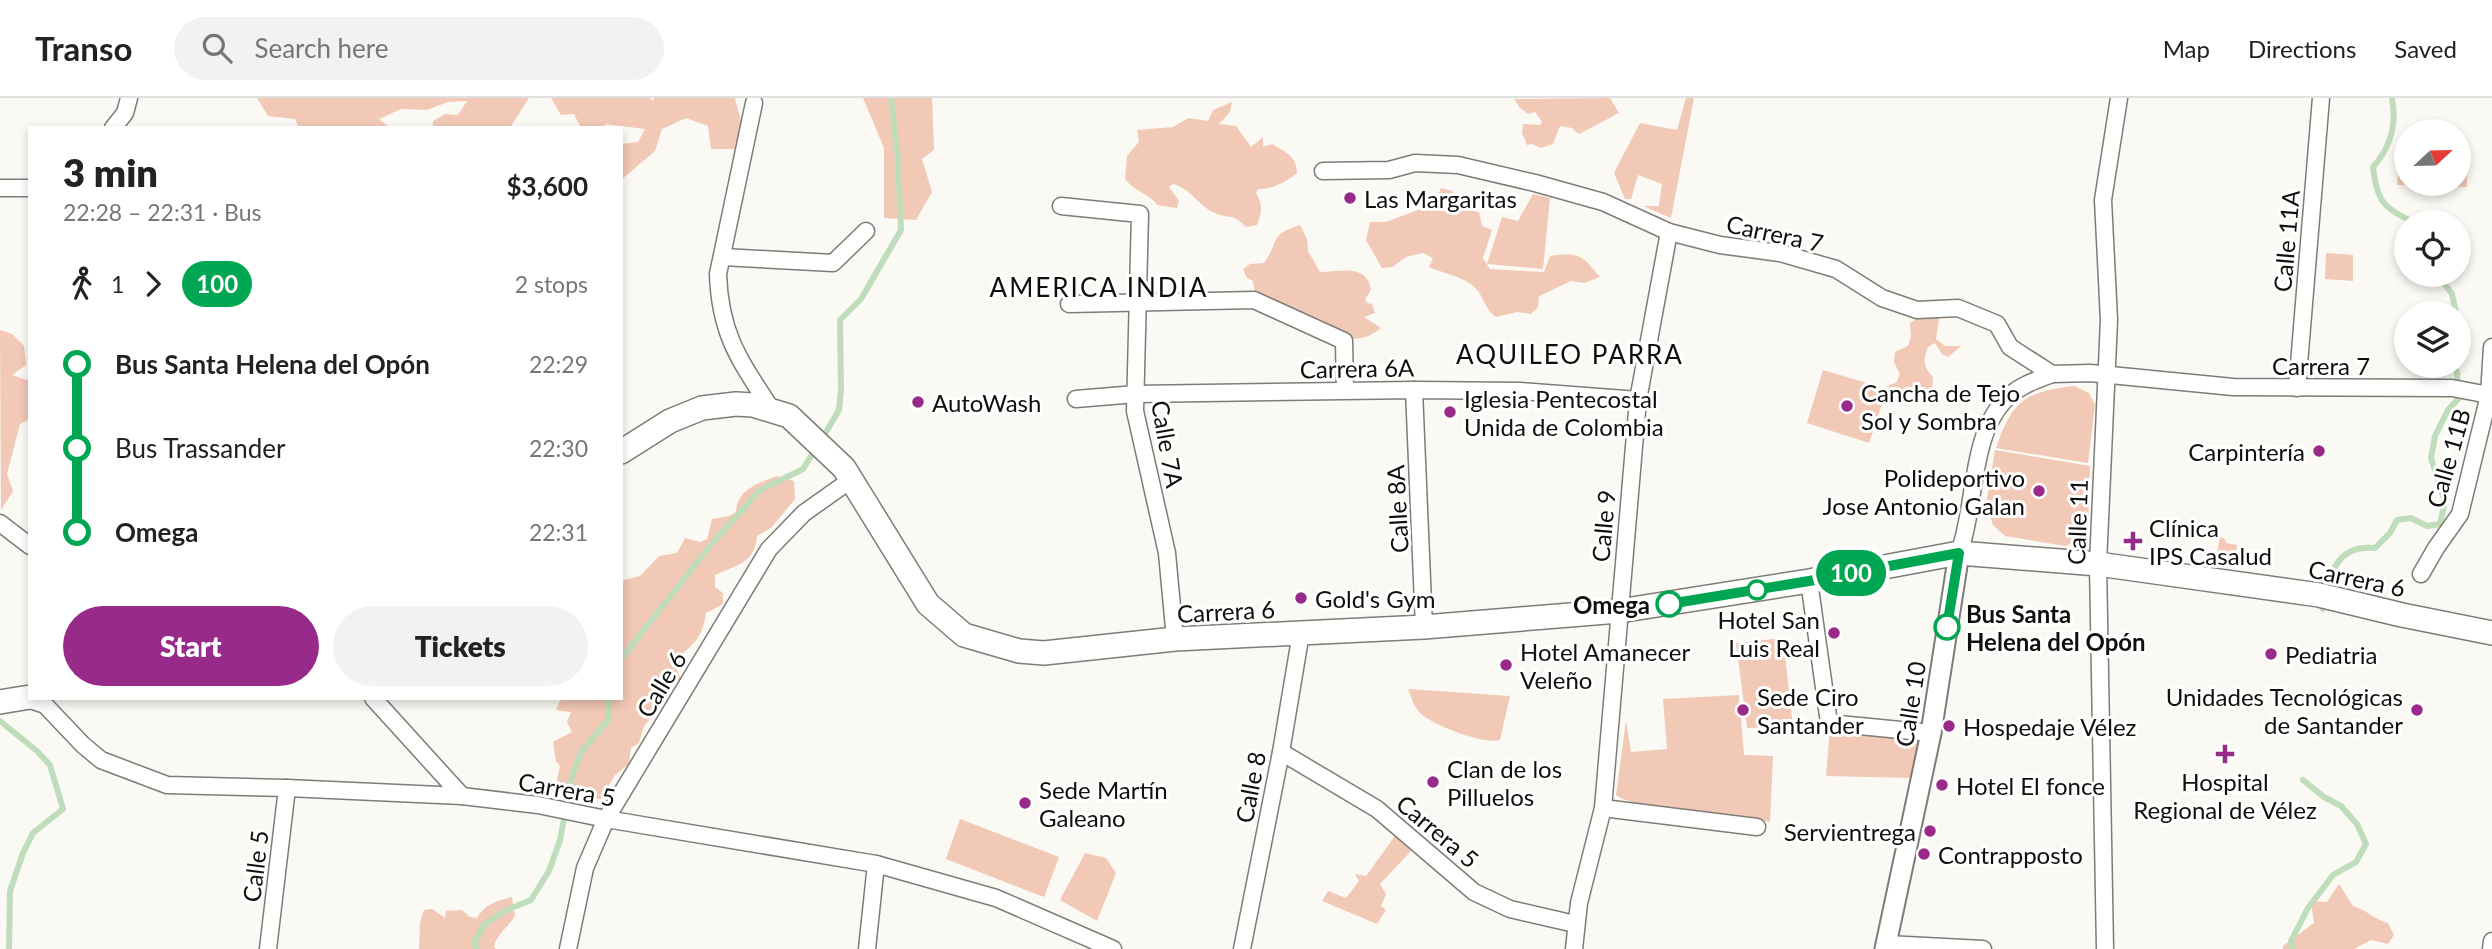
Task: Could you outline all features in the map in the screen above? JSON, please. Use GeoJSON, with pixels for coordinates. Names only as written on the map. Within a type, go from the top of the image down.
{"type":"FeatureCollection","features":[{"type":"Feature","properties":{"kind":"main road","name":"Carrera 6"},"geometry":{"type":"LineString","coordinates":[[623,451],[670,421],[702,408],[736,404],[789,416],[846,471],[928,604],[964,635],[1000,648],[1044,653],[1175,639],[1424,627],[1619,611],[1809,581],[1959,553],[2098,564],[2325,596],[2492,633]]}},
{"type":"Feature","properties":{"kind":"main road"},"geometry":{"type":"LineString","coordinates":[[0,702],[27,697]]}},
{"type":"Feature","properties":{"kind":"street"},"geometry":{"type":"LineString","coordinates":[[115,126],[125,113],[129,98]]}},
{"type":"Feature","properties":{"kind":"street","name":"Calle 11"},"geometry":{"type":"LineString","coordinates":[[2105,949],[2098,564],[2109,320],[2103,200],[2119,98]]}},
{"type":"Feature","properties":{"kind":"street","name":"Calle 11A"},"geometry":{"type":"LineString","coordinates":[[2297,388],[2321,98]]}},
{"type":"Feature","properties":{"kind":"street"},"geometry":{"type":"LineString","coordinates":[[754,103],[718,274],[719,294],[727,332],[743,368],[772,410]]}},
{"type":"Feature","properties":{"kind":"street","name":"Carrera 7"},"geometry":{"type":"LineString","coordinates":[[1323,171],[1390,170],[1415,163],[1458,164],[1603,202],[1669,232],[1720,245],[1780,253],[1836,269],[1882,298],[1917,310],[1958,308],[1997,324],[2010,347],[2052,374],[2072,372],[2233,387],[2452,388],[2485,394]]}},
{"type":"Feature","properties":{"kind":"street"},"geometry":{"type":"LineString","coordinates":[[0,188],[28,188]]}},
{"type":"Feature","properties":{"kind":"street","name":"Calle 7A"},"geometry":{"type":"LineString","coordinates":[[1061,206],[1140,214],[1135,411],[1167,553],[1175,639]]}},
{"type":"Feature","properties":{"kind":"street"},"geometry":{"type":"LineString","coordinates":[[723,257],[833,263],[866,231]]}},
{"type":"Feature","properties":{"kind":"street","name":"Calle 9"},"geometry":{"type":"LineString","coordinates":[[1574,949],[1575,924],[1603,808],[1638,400],[1669,232]]}},
{"type":"Feature","properties":{"kind":"street"},"geometry":{"type":"LineString","coordinates":[[1069,304],[1254,300],[1344,341],[1345,390]]}},
{"type":"Feature","properties":{"kind":"street","name":"Calle 11B"},"geometry":{"type":"LineString","coordinates":[[2421,574],[2460,514],[2492,347]]}},
{"type":"Feature","properties":{"kind":"street","name":"Calle 10"},"geometry":{"type":"LineString","coordinates":[[1886,946],[1931,733],[1959,553],[1965,536],[1980,453],[1996,412],[2009,397],[2023,386],[2052,374]]}},
{"type":"Feature","properties":{"kind":"street","name":"Carrera 6A"},"geometry":{"type":"LineString","coordinates":[[1076,399],[1136,394],[1414,390],[1520,391],[1638,400]]}},
{"type":"Feature","properties":{"kind":"street","name":"Calle 8A"},"geometry":{"type":"LineString","coordinates":[[1414,390],[1424,627]]}},
{"type":"Feature","properties":{"kind":"street","name":"Calle 6"},"geometry":{"type":"LineString","coordinates":[[568,949],[585,869],[606,819],[769,549],[846,471]]}},
{"type":"Feature","properties":{"kind":"street"},"geometry":{"type":"LineString","coordinates":[[0,523],[28,544]]}},
{"type":"Feature","properties":{"kind":"street"},"geometry":{"type":"LineString","coordinates":[[1809,581],[1829,723],[1931,733]]}},
{"type":"Feature","properties":{"kind":"street","name":"Calle 8"},"geometry":{"type":"LineString","coordinates":[[1242,949],[1301,634]]}},
{"type":"Feature","properties":{"kind":"street","name":"Carrera 5"},"geometry":{"type":"LineString","coordinates":[[34,700],[45,705],[101,760],[167,785],[462,796],[538,805],[876,864],[996,898],[1114,949]]}},
{"type":"Feature","properties":{"kind":"street"},"geometry":{"type":"LineString","coordinates":[[375,700],[462,796]]}},
{"type":"Feature","properties":{"kind":"street","name":"Carrera 5"},"geometry":{"type":"LineString","coordinates":[[1280,752],[1377,809],[1474,892],[1510,909],[1575,924]]}},
{"type":"Feature","properties":{"kind":"street","name":"Calle 5"},"geometry":{"type":"LineString","coordinates":[[268,949],[287,788]]}},
{"type":"Feature","properties":{"kind":"street"},"geometry":{"type":"LineString","coordinates":[[1603,808],[1757,827]]}},
{"type":"Feature","properties":{"kind":"street"},"geometry":{"type":"LineString","coordinates":[[867,949],[876,864]]}},
{"type":"Feature","properties":{"kind":"street"},"geometry":{"type":"LineString","coordinates":[[2491,949],[2492,941]]}},
{"type":"Feature","properties":{"kind":"street"},"geometry":{"type":"LineString","coordinates":[[1886,946],[1983,949]]}},
{"type":"Feature","properties":{"kind":"shaded area"},"geometry":{"type":"Polygon","coordinates":[[[257,98],[529,98],[511,126],[433,126],[433,121],[445,114],[458,115],[467,101],[448,102],[427,110],[401,109],[379,119],[388,126],[298,126],[295,119],[268,116],[257,98]]]}},
{"type":"Feature","properties":{"kind":"shaded area"},"geometry":{"type":"Polygon","coordinates":[[[551,98],[650,98],[653,101],[654,98],[735,98],[742,125],[736,149],[711,149],[708,126],[686,118],[662,129],[655,151],[623,178],[623,144],[638,142],[645,129],[605,124],[580,126],[574,114],[561,115],[551,98]]]}},
{"type":"Feature","properties":{"kind":"shaded area"},"geometry":{"type":"Polygon","coordinates":[[[863,98],[932,98],[934,150],[922,159],[932,192],[916,220],[884,218],[884,148],[863,98]]]}},
{"type":"Feature","properties":{"kind":"shaded area"},"geometry":{"type":"Polygon","coordinates":[[[1610,98],[1619,113],[1579,134],[1572,128],[1560,126],[1553,144],[1541,148],[1527,145],[1522,133],[1523,124],[1540,125],[1542,122],[1535,112],[1528,114],[1514,99],[1610,98]]]}},
{"type":"Feature","properties":{"kind":"shaded area"},"geometry":{"type":"Polygon","coordinates":[[[1686,98],[1694,98],[1671,218],[1643,206],[1659,206],[1662,184],[1638,175],[1631,199],[1625,199],[1614,173],[1640,123],[1677,130],[1686,98]]]}},
{"type":"Feature","properties":{"kind":"shaded area"},"geometry":{"type":"Polygon","coordinates":[[[1232,102],[1230,112],[1219,124],[1236,126],[1251,147],[1263,137],[1263,147],[1272,144],[1295,162],[1297,173],[1284,182],[1258,189],[1256,193],[1261,209],[1257,225],[1246,227],[1234,218],[1215,213],[1180,186],[1173,184],[1169,187],[1179,201],[1177,208],[1157,205],[1125,179],[1127,156],[1139,142],[1137,130],[1173,127],[1189,118],[1208,121],[1213,110],[1232,102]]]}},
{"type":"Feature","properties":{"kind":"shaded area"},"geometry":{"type":"Polygon","coordinates":[[[1441,188],[1453,191],[1456,200],[1465,199],[1473,211],[1479,212],[1482,226],[1492,230],[1483,258],[1490,269],[1544,272],[1550,256],[1574,255],[1589,264],[1600,277],[1584,283],[1571,281],[1539,296],[1538,307],[1531,314],[1517,312],[1496,317],[1472,285],[1429,267],[1433,258],[1423,253],[1406,257],[1392,267],[1382,268],[1366,240],[1370,222],[1386,222],[1434,204],[1441,188]]]}},
{"type":"Feature","properties":{"kind":"shaded area"},"geometry":{"type":"Polygon","coordinates":[[[1533,194],[1550,198],[1543,269],[1487,264],[1502,217],[1518,221],[1533,194]]]}},
{"type":"Feature","properties":{"kind":"shaded area"},"geometry":{"type":"Polygon","coordinates":[[[1300,225],[1307,239],[1308,251],[1320,272],[1358,272],[1368,281],[1371,290],[1365,299],[1372,304],[1375,313],[1364,317],[1381,328],[1364,337],[1345,337],[1319,319],[1285,308],[1262,293],[1255,292],[1253,281],[1247,278],[1243,269],[1250,264],[1264,263],[1276,239],[1283,232],[1300,225]]]}},
{"type":"Feature","properties":{"kind":"shaded area"},"geometry":{"type":"Polygon","coordinates":[[[2326,253],[2353,255],[2353,281],[2325,279],[2326,253]]]}},
{"type":"Feature","properties":{"kind":"shaded area"},"geometry":{"type":"Polygon","coordinates":[[[1931,315],[1939,319],[1936,339],[1945,346],[1961,346],[1948,357],[1942,354],[1935,343],[1928,347],[1925,363],[1933,377],[1932,391],[1909,387],[1885,402],[1889,385],[1896,383],[1900,374],[1894,362],[1895,352],[1908,346],[1911,336],[1910,323],[1931,315]]]}},
{"type":"Feature","properties":{"kind":"shaded area"},"geometry":{"type":"Polygon","coordinates":[[[0,330],[12,334],[24,346],[26,365],[12,375],[28,380],[28,420],[20,424],[7,474],[13,491],[1,510],[0,330]]]}},
{"type":"Feature","properties":{"kind":"shaded area","name":"Cancha de Tejo Sol y Sombra"},"geometry":{"type":"Polygon","coordinates":[[[1823,370],[1887,389],[1869,443],[1807,423],[1823,370]]]}},
{"type":"Feature","properties":{"kind":"shaded area"},"geometry":{"type":"Polygon","coordinates":[[[2074,386],[2089,393],[2095,405],[2088,463],[1996,448],[2008,419],[2022,402],[2043,392],[2074,386]]]}},
{"type":"Feature","properties":{"kind":"shaded area","name":"Polideportivo Jose Antonio Galan"},"geometry":{"type":"Polygon","coordinates":[[[1995,450],[2090,466],[2088,526],[2081,540],[2065,546],[2005,536],[1993,525],[1986,504],[1995,450]]]}},
{"type":"Feature","properties":{"kind":"shaded area"},"geometry":{"type":"Polygon","coordinates":[[[777,476],[794,481],[795,499],[771,528],[757,536],[756,545],[749,557],[715,575],[715,587],[723,593],[723,604],[706,613],[699,635],[684,652],[685,662],[676,668],[681,679],[655,694],[651,718],[644,726],[639,743],[631,748],[629,764],[615,775],[601,799],[564,799],[557,779],[560,766],[556,761],[553,742],[572,732],[567,722],[571,712],[556,710],[562,700],[623,700],[624,580],[640,576],[659,556],[677,553],[685,538],[700,542],[707,539],[712,519],[736,512],[740,498],[756,484],[777,476]]]}},
{"type":"Feature","properties":{"kind":"shaded area"},"geometry":{"type":"Polygon","coordinates":[[[2220,537],[2225,539],[2226,543],[2237,545],[2234,567],[2215,564],[2220,537]]]}},
{"type":"Feature","properties":{"kind":"shaded area"},"geometry":{"type":"Polygon","coordinates":[[[1783,638],[1793,727],[1747,728],[1736,643],[1783,638]]]}},
{"type":"Feature","properties":{"kind":"shaded area"},"geometry":{"type":"Polygon","coordinates":[[[1408,689],[1510,696],[1500,740],[1471,737],[1427,718],[1416,708],[1408,689]]]}},
{"type":"Feature","properties":{"kind":"shaded area"},"geometry":{"type":"Polygon","coordinates":[[[1739,695],[1744,755],[1773,756],[1770,822],[1665,809],[1616,795],[1626,721],[1631,752],[1667,749],[1663,699],[1739,695]]]}},
{"type":"Feature","properties":{"kind":"shaded area"},"geometry":{"type":"Polygon","coordinates":[[[1830,728],[1922,735],[1914,778],[1826,776],[1830,728]]]}},
{"type":"Feature","properties":{"kind":"shaded area"},"geometry":{"type":"Polygon","coordinates":[[[960,819],[1059,857],[1044,897],[946,859],[960,819]]]}},
{"type":"Feature","properties":{"kind":"shaded area"},"geometry":{"type":"Polygon","coordinates":[[[1395,836],[1411,851],[1380,884],[1386,894],[1381,906],[1386,910],[1377,924],[1322,901],[1328,891],[1346,898],[1359,881],[1355,874],[1366,876],[1395,836]]]}},
{"type":"Feature","properties":{"kind":"shaded area"},"geometry":{"type":"Polygon","coordinates":[[[1085,853],[1106,858],[1116,873],[1097,921],[1060,900],[1085,853]]]}},
{"type":"Feature","properties":{"kind":"shaded area"},"geometry":{"type":"Polygon","coordinates":[[[2339,884],[2353,906],[2388,923],[2394,935],[2388,944],[2371,940],[2354,949],[2283,949],[2283,946],[2314,923],[2311,901],[2327,902],[2339,884]]]}},
{"type":"Feature","properties":{"kind":"shaded area"},"geometry":{"type":"Polygon","coordinates":[[[512,897],[515,916],[497,939],[494,947],[496,949],[419,949],[420,923],[424,910],[432,909],[445,918],[446,911],[462,910],[470,917],[477,918],[491,904],[512,897]]]}},
{"type":"Feature","properties":{"kind":"waterway"},"geometry":{"type":"LineString","coordinates":[[822,439],[839,410],[840,320],[861,299],[901,230],[898,159],[891,98]]}},
{"type":"Feature","properties":{"kind":"waterway"},"geometry":{"type":"LineString","coordinates":[[2392,98],[2394,117],[2391,135],[2384,152],[2373,167],[2380,196],[2394,211]]}},
{"type":"Feature","properties":{"kind":"waterway"},"geometry":{"type":"LineString","coordinates":[[2447,287],[2453,301]]}},
{"type":"Feature","properties":{"kind":"waterway"},"geometry":{"type":"LineString","coordinates":[[2323,609],[2331,575],[2342,557],[2350,551],[2375,548],[2390,533],[2397,520],[2411,518],[2427,526],[2440,524],[2445,502],[2431,458],[2435,436],[2448,410],[2459,398],[2457,378]]}},
{"type":"Feature","properties":{"kind":"waterway"},"geometry":{"type":"LineString","coordinates":[[623,656],[714,541],[760,490],[803,469],[816,448]]}},
{"type":"Feature","properties":{"kind":"waterway"},"geometry":{"type":"LineString","coordinates":[[477,949],[474,944],[484,925],[504,911],[531,900],[549,871],[560,840],[572,776],[581,752],[609,719],[608,700]]}},
{"type":"Feature","properties":{"kind":"waterway"},"geometry":{"type":"LineString","coordinates":[[0,721],[50,765],[63,809],[33,833],[23,853],[10,891],[9,949]]}},
{"type":"Feature","properties":{"kind":"waterway"},"geometry":{"type":"LineString","coordinates":[[2293,949],[2291,941],[2308,908],[2333,875],[2356,862],[2366,844],[2357,824],[2341,806],[2324,797],[2303,780]]}},
{"type":"Feature","properties":{"kind":"bus line","name":"100"},"geometry":{"type":"LineString","coordinates":[[1669,604],[1959,553],[1947,627]]}},
{"type":"Feature","properties":{"kind":"place","name":"Las Margaritas"},"geometry":{"type":"Point","coordinates":[1350,198]}},
{"type":"Feature","properties":{"kind":"place","name":"AutoWash"},"geometry":{"type":"Point","coordinates":[918,402]}},
{"type":"Feature","properties":{"kind":"place","name":"Cancha de Tejo Sol y Sombra"},"geometry":{"type":"Point","coordinates":[1847,406]}},
{"type":"Feature","properties":{"kind":"place","name":"Iglesia Pentecostal Unida de Colombia"},"geometry":{"type":"Point","coordinates":[1450,412]}},
{"type":"Feature","properties":{"kind":"place","name":"Carpintería"},"geometry":{"type":"Point","coordinates":[2319,451]}},
{"type":"Feature","properties":{"kind":"place","name":"Polideportivo Jose Antonio Galan"},"geometry":{"type":"Point","coordinates":[2039,491]}},
{"type":"Feature","properties":{"kind":"place","name":"Clínica IPS Casalud"},"geometry":{"type":"Point","coordinates":[2133,541]}},
{"type":"Feature","properties":{"kind":"place","name":"Gold's Gym"},"geometry":{"type":"Point","coordinates":[1301,598]}},
{"type":"Feature","properties":{"kind":"place","name":"Omega"},"geometry":{"type":"Point","coordinates":[1669,604]}},
{"type":"Feature","properties":{"kind":"place","name":"Bus Santa Helena del Opón"},"geometry":{"type":"Point","coordinates":[1947,627]}},
{"type":"Feature","properties":{"kind":"place","name":"Hotel San Luis Real"},"geometry":{"type":"Point","coordinates":[1834,633]}},
{"type":"Feature","properties":{"kind":"place","name":"Pediatria"},"geometry":{"type":"Point","coordinates":[2271,654]}},
{"type":"Feature","properties":{"kind":"place","name":"Hotel Amanecer Veleño"},"geometry":{"type":"Point","coordinates":[1506,665]}},
{"type":"Feature","properties":{"kind":"place","name":"Sede Ciro Santander"},"geometry":{"type":"Point","coordinates":[1743,710]}},
{"type":"Feature","properties":{"kind":"place","name":"Unidades Tecnológicas de Santander"},"geometry":{"type":"Point","coordinates":[2417,710]}},
{"type":"Feature","properties":{"kind":"place","name":"Hospedaje Vélez"},"geometry":{"type":"Point","coordinates":[1949,726]}},
{"type":"Feature","properties":{"kind":"place","name":"Hospital Regional de Vélez"},"geometry":{"type":"Point","coordinates":[2225,754]}},
{"type":"Feature","properties":{"kind":"place","name":"Clan de los Pilluelos"},"geometry":{"type":"Point","coordinates":[1433,782]}},
{"type":"Feature","properties":{"kind":"place","name":"Hotel El fonce"},"geometry":{"type":"Point","coordinates":[1942,785]}},
{"type":"Feature","properties":{"kind":"place","name":"Sede Martín Galeano"},"geometry":{"type":"Point","coordinates":[1025,803]}},
{"type":"Feature","properties":{"kind":"place","name":"Servientrega"},"geometry":{"type":"Point","coordinates":[1930,831]}},
{"type":"Feature","properties":{"kind":"place","name":"Contrapposto"},"geometry":{"type":"Point","coordinates":[1924,854]}},
{"type":"Feature","properties":{"kind":"district","name":"AMERICA INDIA"},"geometry":{"type":"Point","coordinates":[1099,287]}},
{"type":"Feature","properties":{"kind":"district","name":"AQUILEO PARRA"},"geometry":{"type":"Point","coordinates":[1570,354]}}]}
